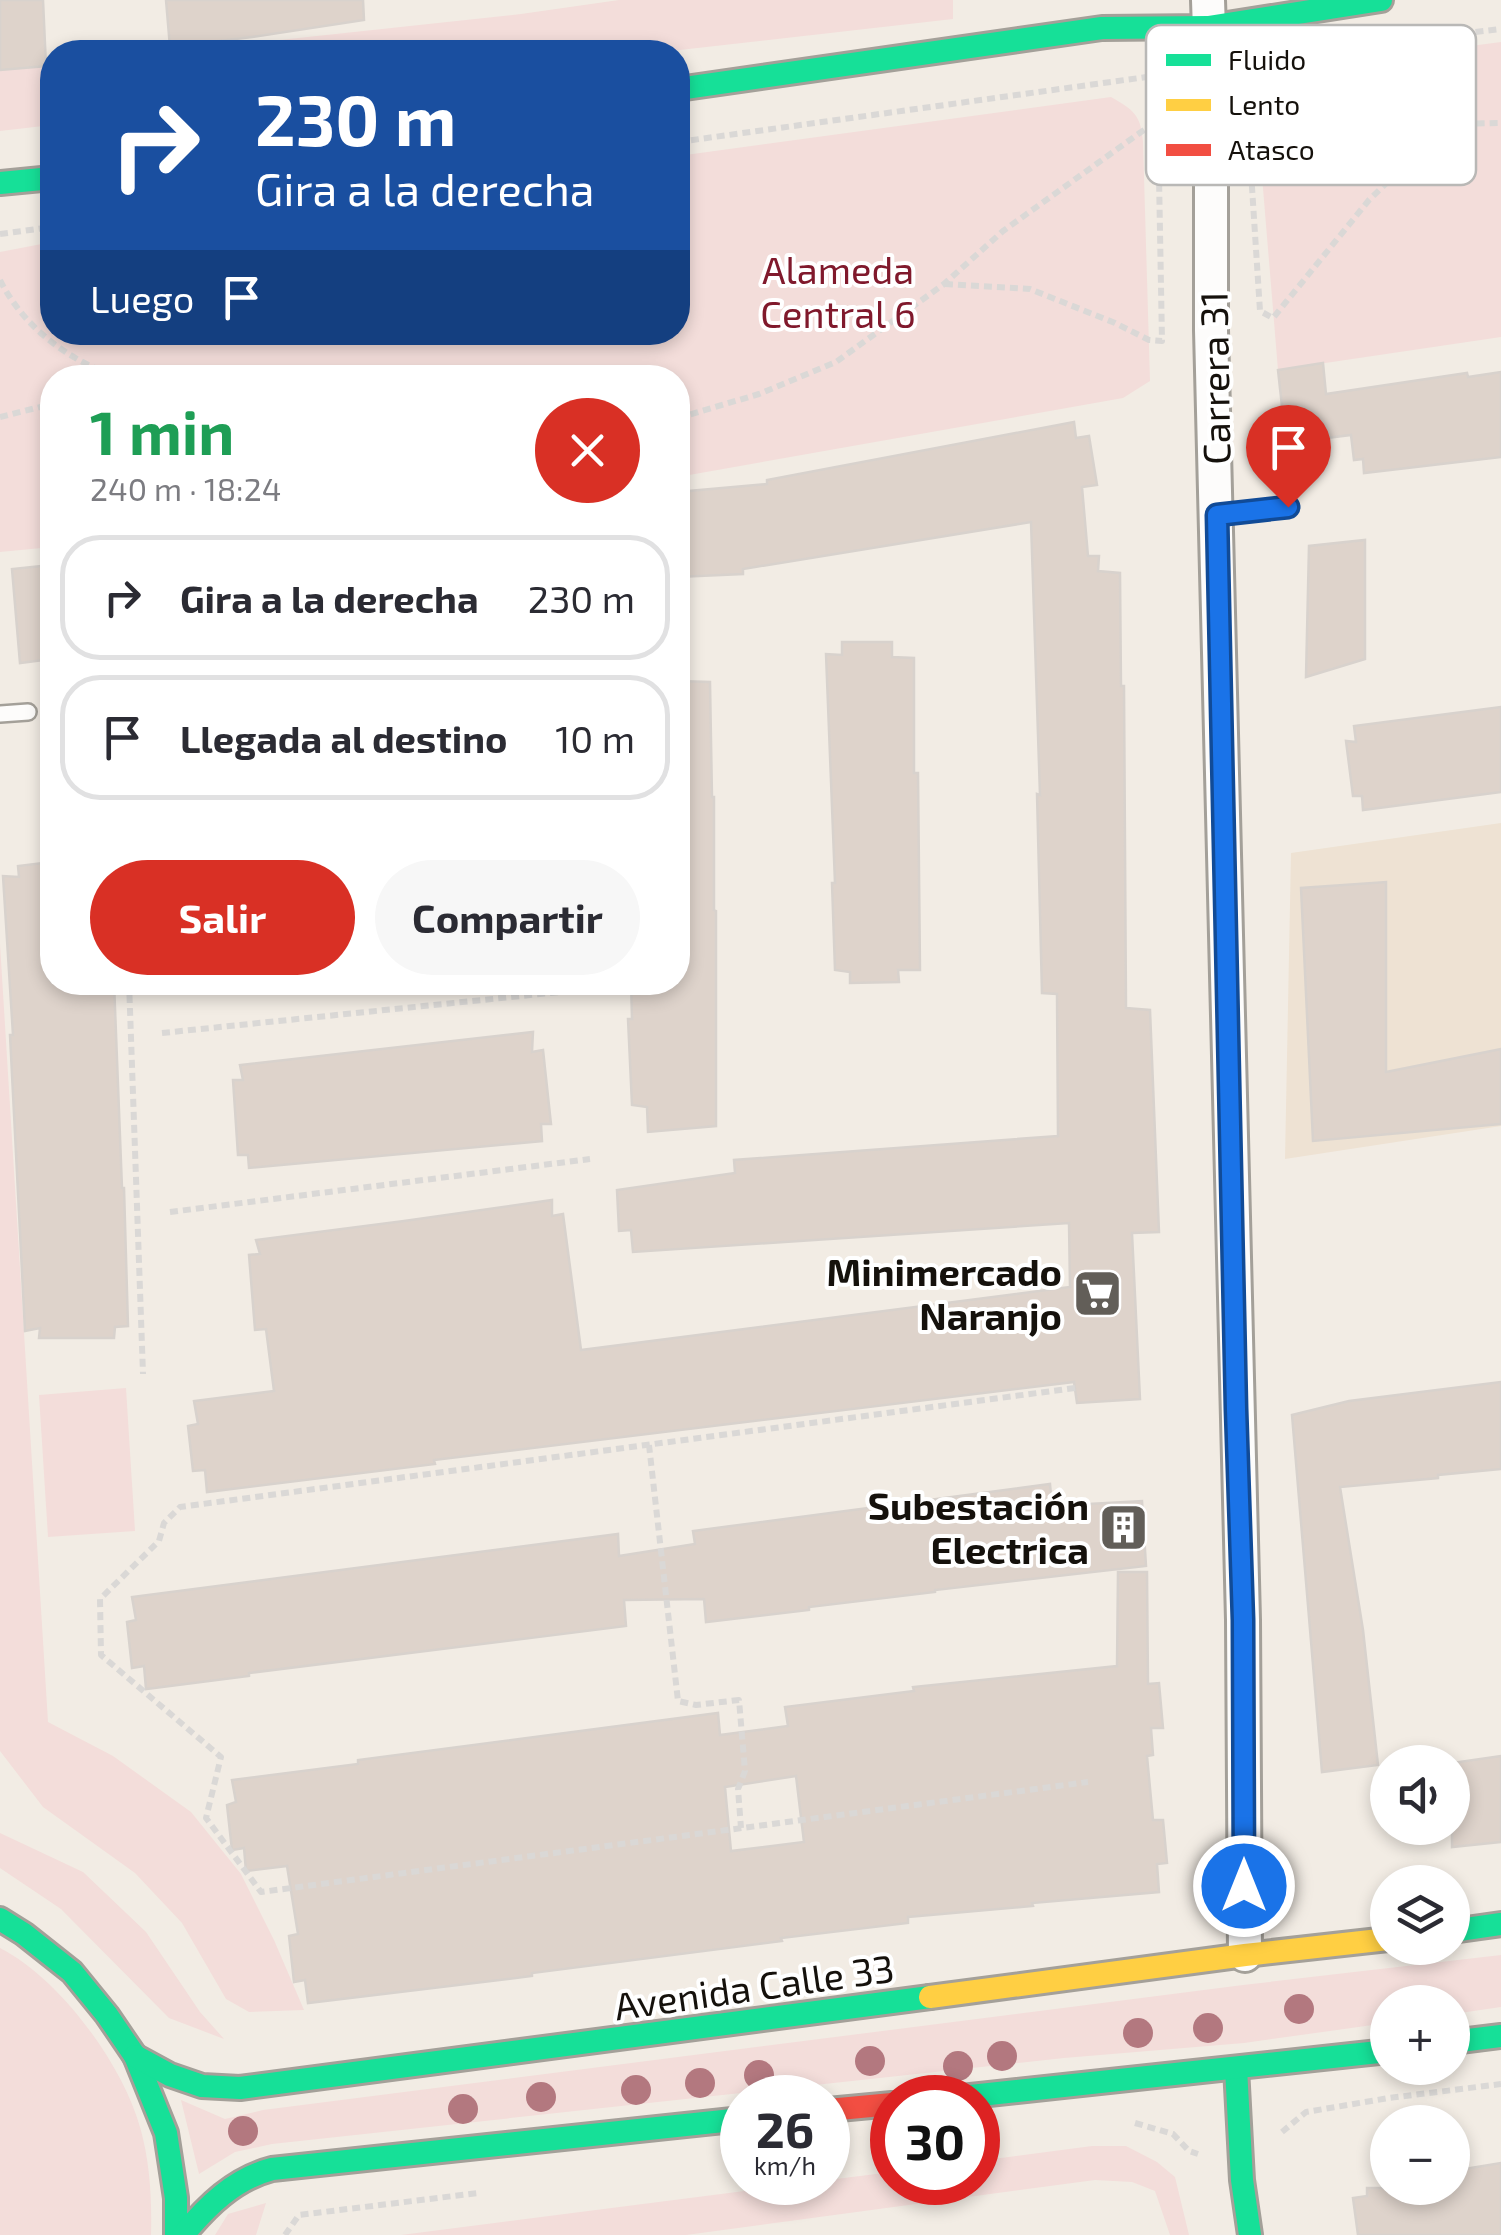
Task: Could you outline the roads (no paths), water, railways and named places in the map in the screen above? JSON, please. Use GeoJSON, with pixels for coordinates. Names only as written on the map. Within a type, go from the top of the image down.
{"type":"FeatureCollection","features":[{"type":"Feature","properties":{"kind":"main road"},"geometry":{"type":"LineString","coordinates":[[690,87],[1208,14],[1380,0]]}},
{"type":"Feature","properties":{"kind":"main road"},"geometry":{"type":"LineString","coordinates":[[0,183],[40,179]]}},
{"type":"Feature","properties":{"kind":"main road"},"geometry":{"type":"LineString","coordinates":[[0,1919],[72,1972],[134,2056],[166,2133],[180,2235]]}},
{"type":"Feature","properties":{"kind":"main road"},"geometry":{"type":"LineString","coordinates":[[1470,1928],[1501,1924]]}},
{"type":"Feature","properties":{"kind":"main road","name":"Avenida Calle 33"},"geometry":{"type":"LineString","coordinates":[[134,2056],[202,2086],[240,2088],[1370,1941]]}},
{"type":"Feature","properties":{"kind":"main road"},"geometry":{"type":"LineString","coordinates":[[1470,2040],[1501,2036]]}},
{"type":"Feature","properties":{"kind":"main road"},"geometry":{"type":"LineString","coordinates":[[1000,2093],[1370,2053]]}},
{"type":"Feature","properties":{"kind":"main road"},"geometry":{"type":"LineString","coordinates":[[1236,2068],[1242,2180],[1250,2235]]}},
{"type":"Feature","properties":{"kind":"main road"},"geometry":{"type":"LineString","coordinates":[[180,2235],[230,2189],[262,2171],[720,2121]]}},
{"type":"Feature","properties":{"kind":"street","name":"Carrera 31"},"geometry":{"type":"LineString","coordinates":[[1211,185],[1211,330],[1243,1620],[1244,1955]]}},
{"type":"Feature","properties":{"kind":"lane"},"geometry":{"type":"LineString","coordinates":[[1217,515],[1288,507]]}},
{"type":"Feature","properties":{"kind":"lane"},"geometry":{"type":"LineString","coordinates":[[0,714],[28,712]]}},
{"type":"Feature","properties":{"kind":"place","name":"Minimercado Naranjo"},"geometry":{"type":"Point","coordinates":[1097,1293]}},
{"type":"Feature","properties":{"kind":"place","name":"Subestación Electrica"},"geometry":{"type":"Point","coordinates":[1124,1527]}},
{"type":"Feature","properties":{"kind":"park label","name":"Alameda Central 6"},"geometry":{"type":"Point","coordinates":[838,291]}}]}
